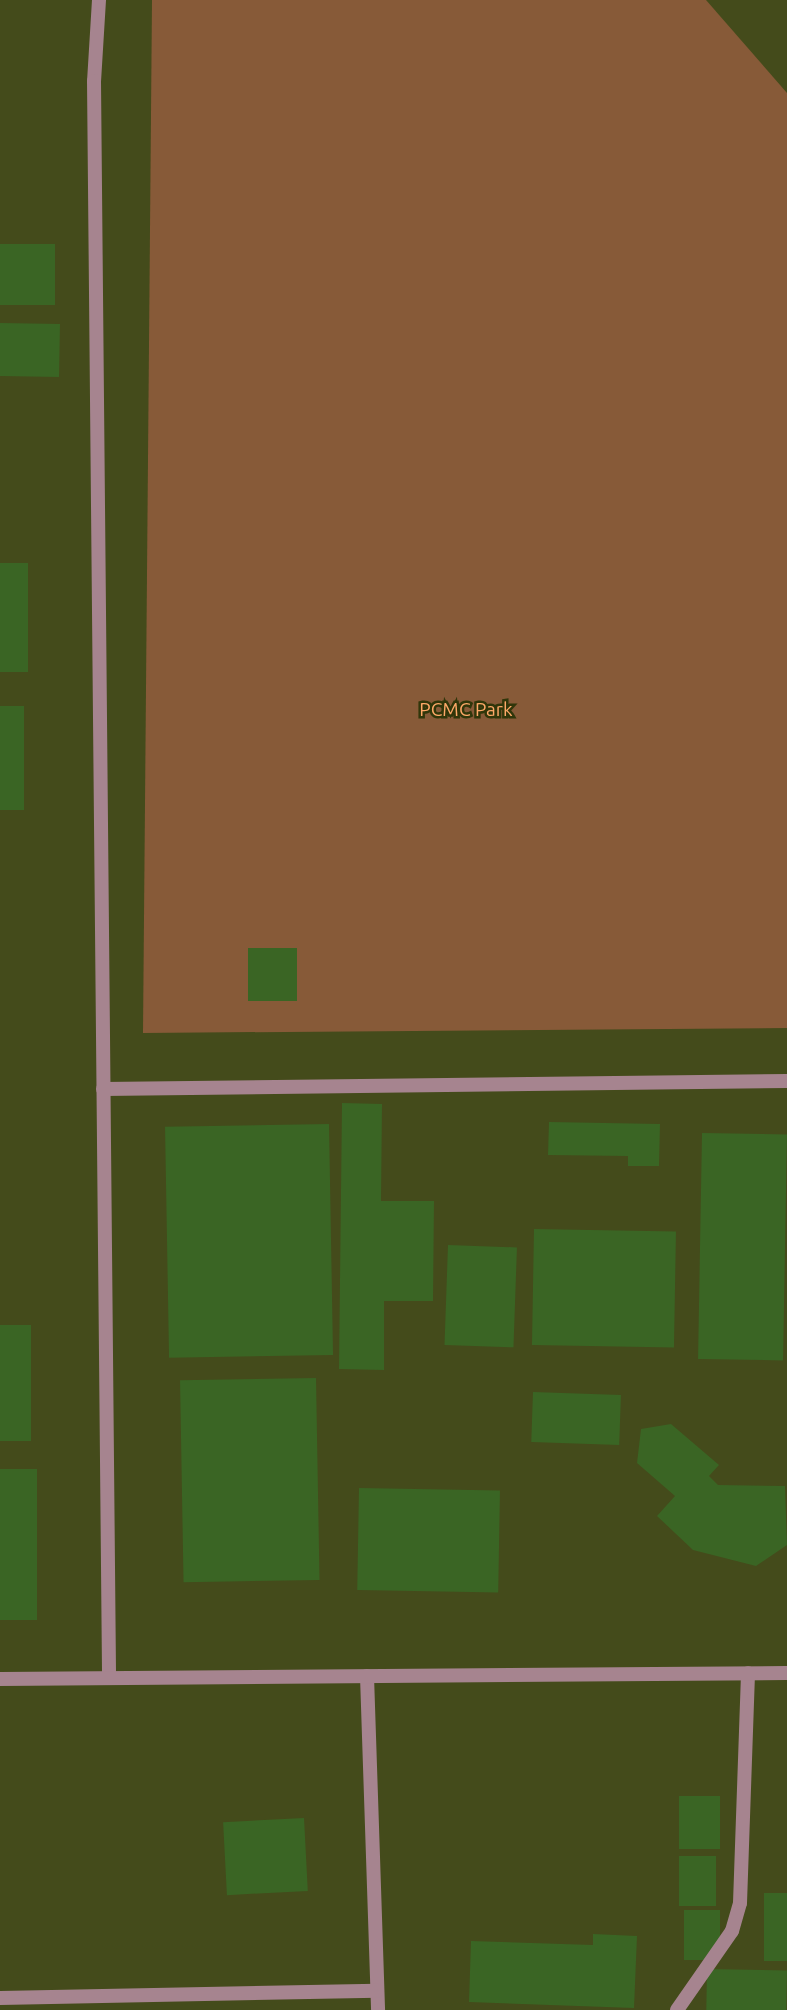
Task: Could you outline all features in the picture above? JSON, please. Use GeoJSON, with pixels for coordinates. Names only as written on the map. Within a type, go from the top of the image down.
{"type":"FeatureCollection","features":[{"type":"Feature","properties":{"kind":"street"},"geometry":{"type":"LineString","coordinates":[[99,0],[94,94],[109,1678]]}},
{"type":"Feature","properties":{"kind":"street"},"geometry":{"type":"LineString","coordinates":[[103,1089],[787,1081]]}},
{"type":"Feature","properties":{"kind":"street"},"geometry":{"type":"LineString","coordinates":[[677,2010],[732,1931],[740,1903],[748,1673]]}},
{"type":"Feature","properties":{"kind":"street"},"geometry":{"type":"LineString","coordinates":[[0,1679],[787,1673]]}},
{"type":"Feature","properties":{"kind":"street"},"geometry":{"type":"LineString","coordinates":[[367,1676],[378,2010]]}},
{"type":"Feature","properties":{"kind":"street"},"geometry":{"type":"LineString","coordinates":[[0,1998],[377,1991]]}},
{"type":"Feature","properties":{"kind":"shaded area"},"geometry":{"type":"Polygon","coordinates":[[[0,0],[787,0],[787,2010],[0,2010],[0,0]]]}},
{"type":"Feature","properties":{"kind":"green space","name":"PCMC Park"},"geometry":{"type":"Polygon","coordinates":[[[152,0],[706,0],[787,93],[787,1028],[143,1033],[152,0]]]}},
{"type":"Feature","properties":{"kind":"building"},"geometry":{"type":"Polygon","coordinates":[[[0,244],[55,244],[55,305],[0,305],[0,244]]]}},
{"type":"Feature","properties":{"kind":"building"},"geometry":{"type":"Polygon","coordinates":[[[0,323],[60,324],[59,377],[0,376],[0,323]]]}},
{"type":"Feature","properties":{"kind":"building"},"geometry":{"type":"Polygon","coordinates":[[[0,563],[28,563],[28,672],[0,672],[0,563]]]}},
{"type":"Feature","properties":{"kind":"building"},"geometry":{"type":"Polygon","coordinates":[[[0,706],[24,706],[24,810],[0,810],[0,706]]]}},
{"type":"Feature","properties":{"kind":"building"},"geometry":{"type":"Polygon","coordinates":[[[248,948],[297,948],[297,1001],[248,1001],[248,948]]]}},
{"type":"Feature","properties":{"kind":"building"},"geometry":{"type":"Polygon","coordinates":[[[342,1103],[382,1104],[381,1201],[434,1201],[433,1301],[384,1301],[384,1370],[339,1369],[342,1103]]]}},
{"type":"Feature","properties":{"kind":"building"},"geometry":{"type":"Polygon","coordinates":[[[549,1122],[660,1124],[659,1166],[628,1166],[628,1156],[548,1155],[549,1122]]]}},
{"type":"Feature","properties":{"kind":"building"},"geometry":{"type":"Polygon","coordinates":[[[329,1124],[333,1355],[169,1358],[165,1127],[329,1124]]]}},
{"type":"Feature","properties":{"kind":"building"},"geometry":{"type":"Polygon","coordinates":[[[702,1133],[787,1134],[783,1360],[698,1359],[702,1133]]]}},
{"type":"Feature","properties":{"kind":"building"},"geometry":{"type":"Polygon","coordinates":[[[534,1229],[676,1231],[674,1347],[532,1345],[534,1229]]]}},
{"type":"Feature","properties":{"kind":"building"},"geometry":{"type":"Polygon","coordinates":[[[448,1245],[517,1247],[513,1347],[445,1345],[448,1245]]]}},
{"type":"Feature","properties":{"kind":"building"},"geometry":{"type":"Polygon","coordinates":[[[0,1325],[31,1325],[31,1441],[0,1441],[0,1325]]]}},
{"type":"Feature","properties":{"kind":"building"},"geometry":{"type":"Polygon","coordinates":[[[316,1378],[320,1580],[184,1582],[180,1380],[316,1378]]]}},
{"type":"Feature","properties":{"kind":"building"},"geometry":{"type":"Polygon","coordinates":[[[533,1392],[621,1395],[619,1445],[531,1442],[533,1392]]]}},
{"type":"Feature","properties":{"kind":"building"},"geometry":{"type":"Polygon","coordinates":[[[671,1424],[719,1465],[709,1476],[718,1485],[785,1486],[787,1545],[756,1566],[693,1550],[657,1516],[675,1496],[637,1463],[641,1429],[671,1424]]]}},
{"type":"Feature","properties":{"kind":"building"},"geometry":{"type":"Polygon","coordinates":[[[0,1469],[37,1469],[37,1620],[0,1620],[0,1469]]]}},
{"type":"Feature","properties":{"kind":"building"},"geometry":{"type":"Polygon","coordinates":[[[359,1488],[500,1490],[498,1592],[357,1590],[359,1488]]]}},
{"type":"Feature","properties":{"kind":"building"},"geometry":{"type":"Polygon","coordinates":[[[679,1796],[720,1796],[720,1849],[679,1849],[679,1796]]]}},
{"type":"Feature","properties":{"kind":"building"},"geometry":{"type":"Polygon","coordinates":[[[304,1818],[308,1891],[227,1895],[223,1822],[304,1818]]]}},
{"type":"Feature","properties":{"kind":"building"},"geometry":{"type":"Polygon","coordinates":[[[679,1856],[716,1856],[716,1906],[679,1906],[679,1856]]]}},
{"type":"Feature","properties":{"kind":"building"},"geometry":{"type":"Polygon","coordinates":[[[764,1893],[787,1893],[787,1961],[764,1961],[764,1893]]]}},
{"type":"Feature","properties":{"kind":"building"},"geometry":{"type":"Polygon","coordinates":[[[684,1910],[720,1910],[720,1960],[684,1960],[684,1910]]]}},
{"type":"Feature","properties":{"kind":"building"},"geometry":{"type":"Polygon","coordinates":[[[593,1934],[637,1936],[634,2008],[469,2002],[471,1941],[593,1945],[593,1934]]]}},
{"type":"Feature","properties":{"kind":"building"},"geometry":{"type":"Polygon","coordinates":[[[707,1969],[787,1970],[786,2010],[706,2010],[707,1969]]]}}]}
